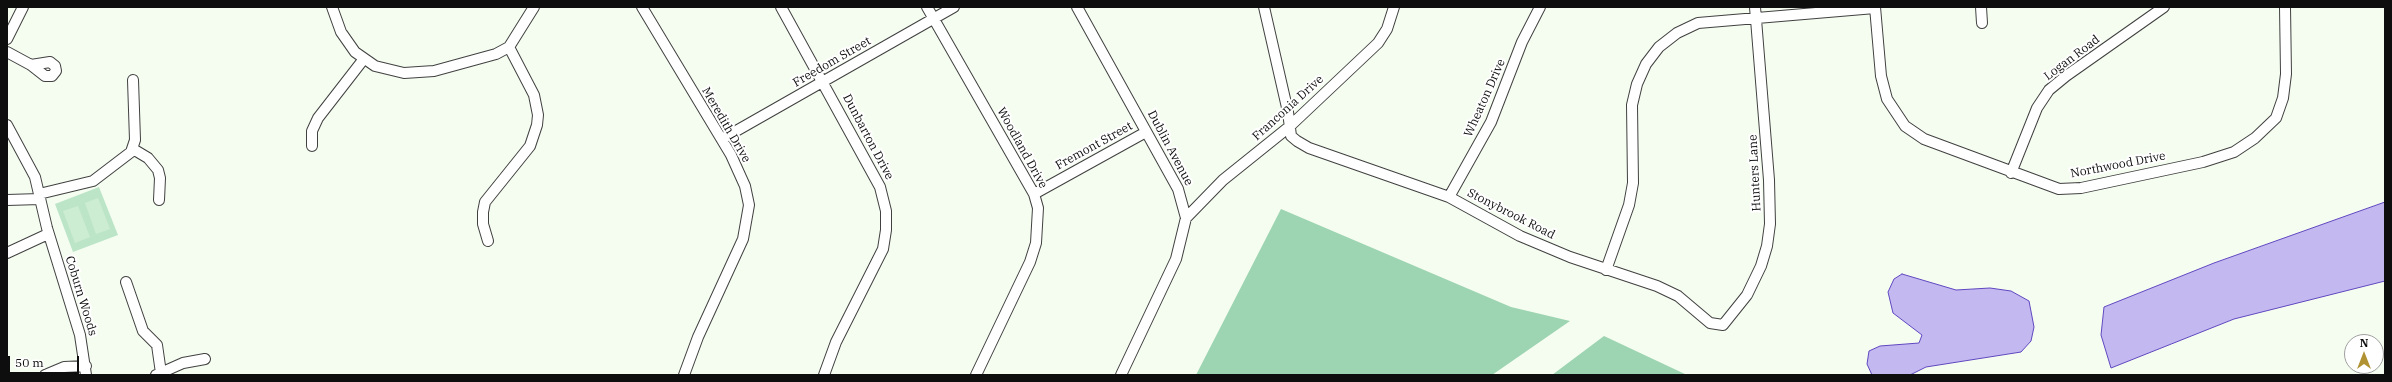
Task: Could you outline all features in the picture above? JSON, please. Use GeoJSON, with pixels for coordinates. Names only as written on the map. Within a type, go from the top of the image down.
{"type":"FeatureCollection","features":[{"type":"Feature","properties":{"kind":"street"},"geometry":{"type":"LineString","coordinates":[[332,7],[336,21],[346,40],[363,60],[392,71],[418,73],[469,62],[509,47],[534,7]]}},
{"type":"Feature","properties":{"kind":"street","name":"Meredith Drive"},"geometry":{"type":"LineString","coordinates":[[642,7],[703,111],[722,139],[745,186],[749,205],[748,215],[737,253],[698,337],[684,375]]}},
{"type":"Feature","properties":{"kind":"street","name":"Dunbarton Drive"},"geometry":{"type":"LineString","coordinates":[[781,7],[880,187],[886,211],[886,230],[883,249],[836,342],[824,375]]}},
{"type":"Feature","properties":{"kind":"street","name":"Woodland Drive"},"geometry":{"type":"LineString","coordinates":[[927,7],[1034,194],[1038,208],[1036,243],[1030,262],[976,375]]}},
{"type":"Feature","properties":{"kind":"street","name":"Freedom Street"},"geometry":{"type":"LineString","coordinates":[[722,139],[954,7]]}},
{"type":"Feature","properties":{"kind":"street","name":"Dublin Avenue"},"geometry":{"type":"LineString","coordinates":[[1077,7],[1178,189],[1186,218],[1182,243],[1176,259],[1121,375]]}},
{"type":"Feature","properties":{"kind":"street"},"geometry":{"type":"LineString","coordinates":[[1264,7],[1288,112],[1288,127]]}},
{"type":"Feature","properties":{"kind":"street","name":"Franconia Drive"},"geometry":{"type":"LineString","coordinates":[[1186,218],[1223,180],[1288,127],[1378,43],[1387,29],[1394,7]]}},
{"type":"Feature","properties":{"kind":"street","name":"Wheaton Drive"},"geometry":{"type":"LineString","coordinates":[[1450,197],[1491,122],[1522,42],[1540,7]]}},
{"type":"Feature","properties":{"kind":"street"},"geometry":{"type":"LineString","coordinates":[[1606,270],[1629,205],[1633,171],[1632,105],[1637,84],[1646,64],[1668,39],[1687,27],[1698,23],[1756,12],[1875,7]]}},
{"type":"Feature","properties":{"kind":"street","name":"Northwood Drive"},"geometry":{"type":"LineString","coordinates":[[1875,7],[1881,76],[1888,99],[1900,120],[1924,139],[2011,173],[2059,188],[2081,188],[2203,162],[2234,152],[2255,138],[2276,118],[2283,98],[2286,74],[2285,7]]}},
{"type":"Feature","properties":{"kind":"street"},"geometry":{"type":"LineString","coordinates":[[1981,7],[1982,23]]}},
{"type":"Feature","properties":{"kind":"street","name":"Logan Road"},"geometry":{"type":"LineString","coordinates":[[2011,173],[2037,108],[2049,90],[2066,76],[2164,7]]}},
{"type":"Feature","properties":{"kind":"street"},"geometry":{"type":"LineString","coordinates":[[7,39],[19,8]]}},
{"type":"Feature","properties":{"kind":"street","name":"Hunters Lane"},"geometry":{"type":"LineString","coordinates":[[1723,325],[1747,295],[1761,266],[1768,246],[1770,224],[1769,180],[1756,12]]}},
{"type":"Feature","properties":{"kind":"street"},"geometry":{"type":"LineString","coordinates":[[488,241],[483,224],[485,202],[530,146],[538,120],[534,96],[509,47]]}},
{"type":"Feature","properties":{"kind":"street"},"geometry":{"type":"LineString","coordinates":[[7,52],[31,65]]}},
{"type":"Feature","properties":{"kind":"street"},"geometry":{"type":"LineString","coordinates":[[312,146],[312,131],[318,118],[363,60]]}},
{"type":"Feature","properties":{"kind":"street"},"geometry":{"type":"LineString","coordinates":[[7,200],[39,196],[93,181],[108,171],[133,149],[135,140],[132,80]]}},
{"type":"Feature","properties":{"kind":"street","name":"Coburn Woods"},"geometry":{"type":"LineString","coordinates":[[7,125],[35,177],[48,234],[80,335],[86,371],[64,367],[45,375]]}},
{"type":"Feature","properties":{"kind":"street","name":"Stonybrook Road"},"geometry":{"type":"LineString","coordinates":[[1288,127],[1291,136],[1309,148],[1450,197],[1520,236],[1606,270],[1657,286],[1678,296],[1710,323],[1723,325]]}},
{"type":"Feature","properties":{"kind":"street","name":"Fremont Street"},"geometry":{"type":"LineString","coordinates":[[1034,194],[1146,132]]}},
{"type":"Feature","properties":{"kind":"street"},"geometry":{"type":"LineString","coordinates":[[133,149],[148,158],[158,170],[160,178],[159,200]]}},
{"type":"Feature","properties":{"kind":"street"},"geometry":{"type":"LineString","coordinates":[[7,253],[48,234]]}},
{"type":"Feature","properties":{"kind":"street"},"geometry":{"type":"LineString","coordinates":[[126,282],[143,331],[157,345],[159,374],[183,363],[205,359]]}},
{"type":"Feature","properties":{"kind":"green space"},"geometry":{"type":"Polygon","coordinates":[[[99,187],[118,235],[73,252],[55,204],[99,187]]]}},
{"type":"Feature","properties":{"kind":"green space"},"geometry":{"type":"Polygon","coordinates":[[[98,198],[110,229],[96,234],[85,203],[98,198]]]}},
{"type":"Feature","properties":{"kind":"green space"},"geometry":{"type":"Polygon","coordinates":[[[78,206],[90,237],[75,243],[63,211],[78,206]]]}},
{"type":"Feature","properties":{"kind":"green space"},"geometry":{"type":"Polygon","coordinates":[[[1281,209],[1511,307],[1570,321],[1492,375],[1196,375],[1281,209]]]}},
{"type":"Feature","properties":{"kind":"green space"},"geometry":{"type":"Polygon","coordinates":[[[1604,336],[1687,375],[1552,375],[1604,336]]]}},
{"type":"Feature","properties":{"kind":"shaded area"},"geometry":{"type":"Polygon","coordinates":[[[2385,202],[2385,281],[2234,319],[2111,368],[2101,335],[2104,307],[2214,263],[2385,202]]]}},
{"type":"Feature","properties":{"kind":"shaded area"},"geometry":{"type":"Polygon","coordinates":[[[1902,274],[1956,290],[1990,288],[2011,291],[2029,301],[2034,327],[2031,341],[2021,352],[1926,367],[1910,375],[1872,375],[1867,364],[1869,351],[1880,346],[1919,343],[1922,335],[1893,313],[1888,292],[1894,279],[1902,274]]]}}]}
